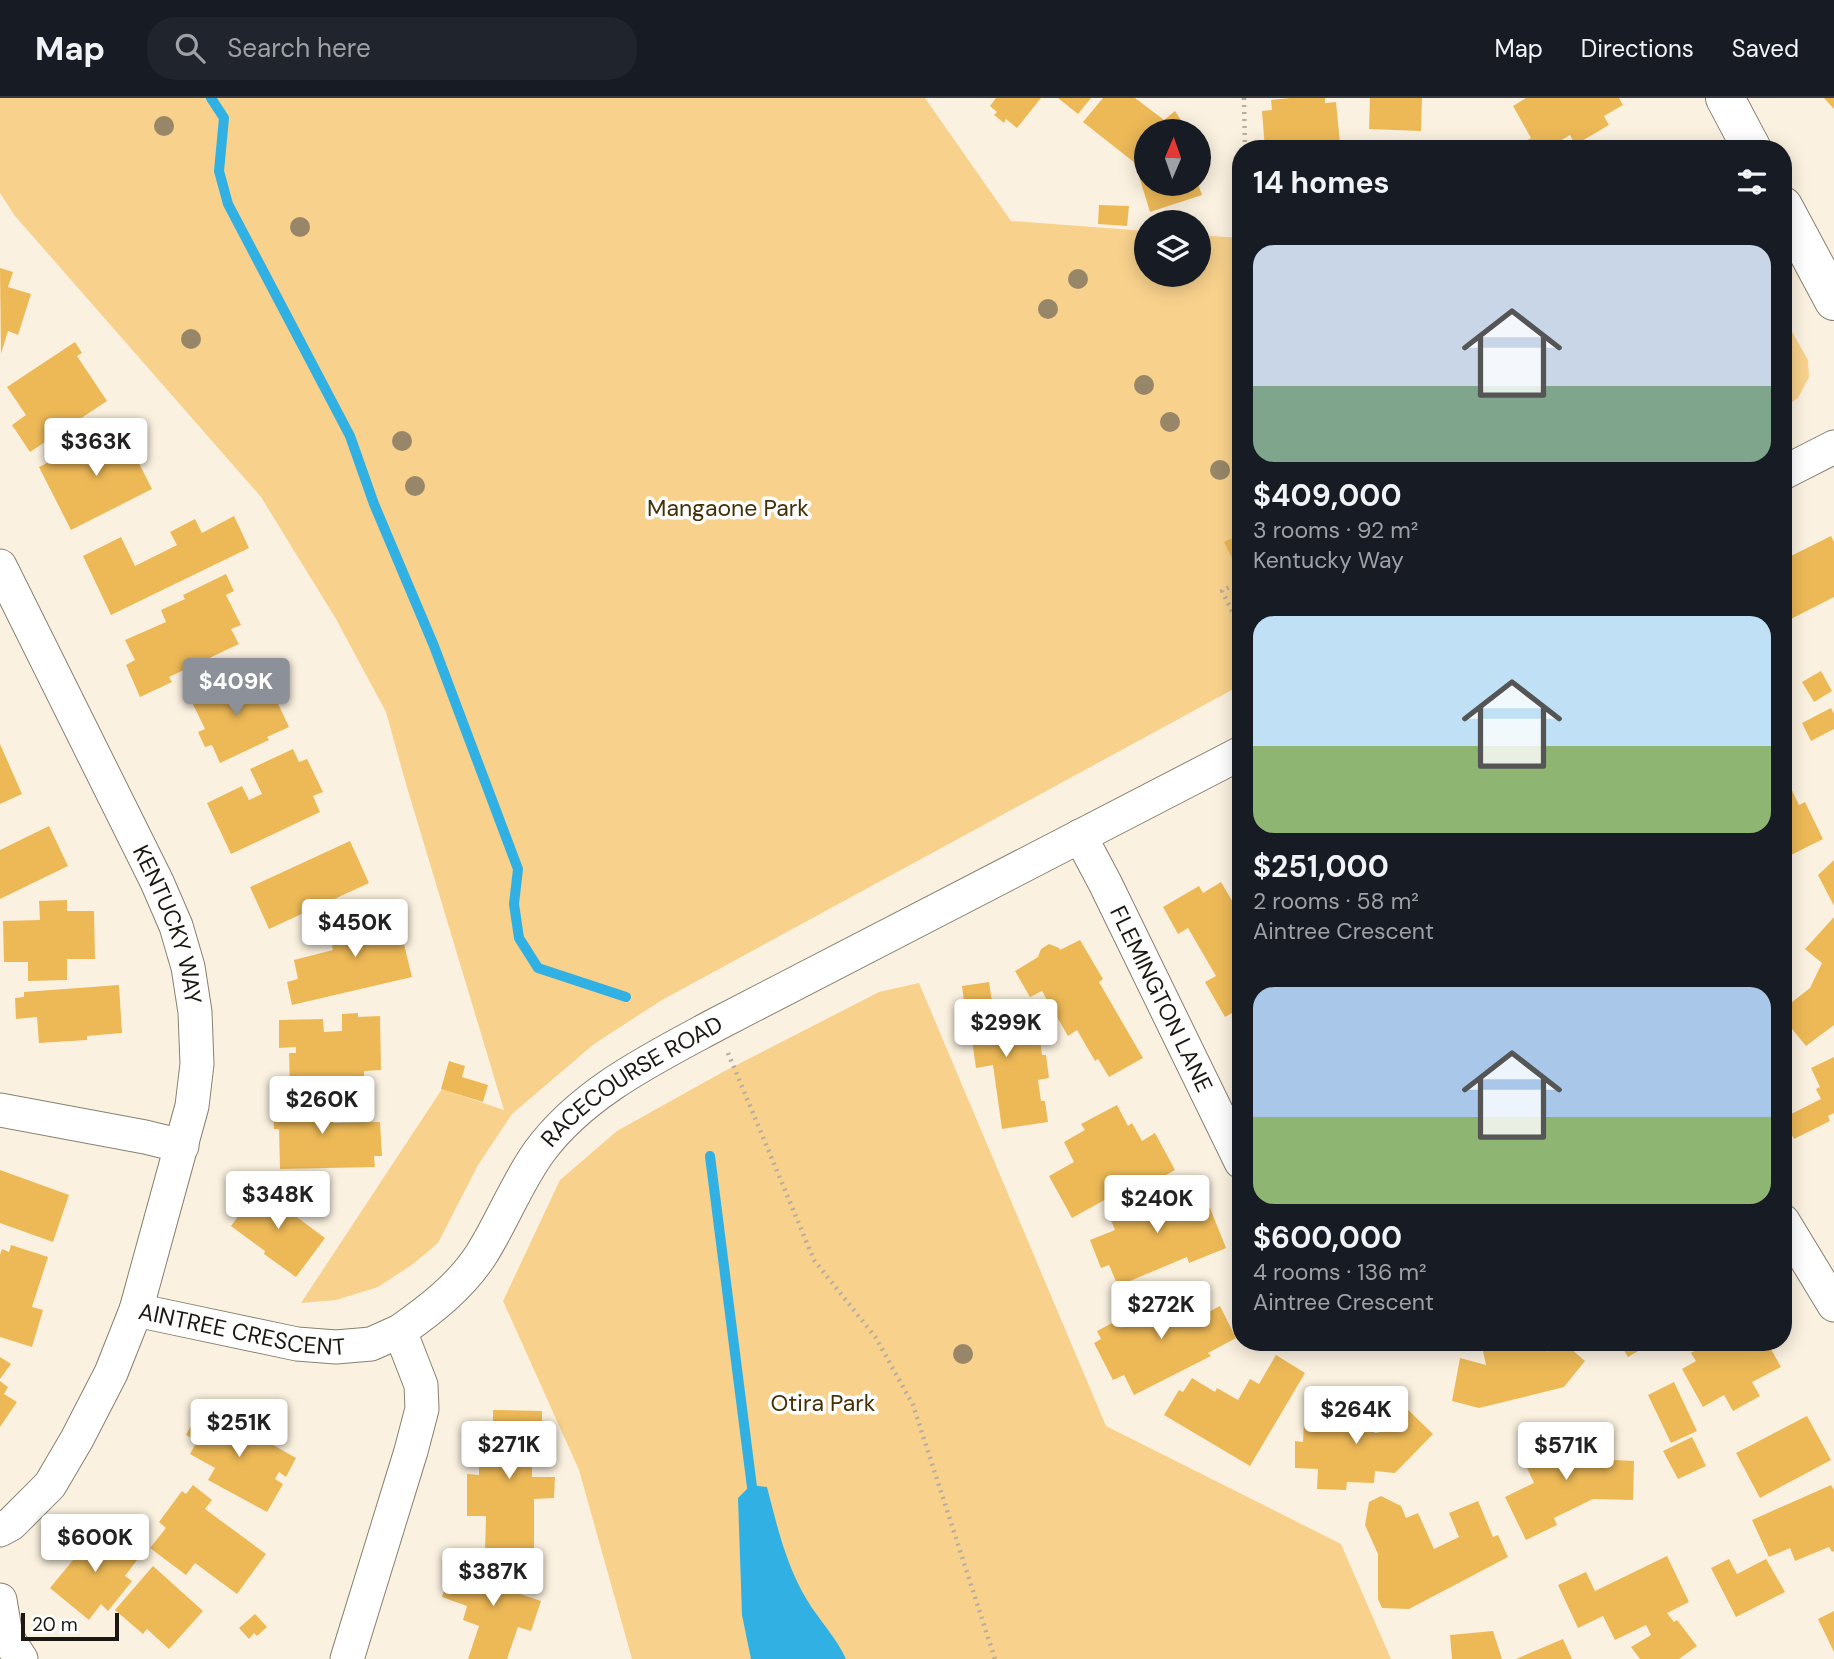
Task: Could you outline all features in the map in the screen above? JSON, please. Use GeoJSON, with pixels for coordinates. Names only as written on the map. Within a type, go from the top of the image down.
{"type":"FeatureCollection","features":[{"type":"Feature","properties":{"kind":"main road"},"geometry":{"type":"LineString","coordinates":[[1725,98],[1747,140]]}},
{"type":"Feature","properties":{"kind":"main road"},"geometry":{"type":"LineString","coordinates":[[1792,223],[1834,301]]}},
{"type":"Feature","properties":{"kind":"street"},"geometry":{"type":"LineString","coordinates":[[1792,469],[1834,447]]}},
{"type":"Feature","properties":{"kind":"street","name":"KENTUCKY WAY"},"geometry":{"type":"LineString","coordinates":[[0,566],[157,882],[176,926],[188,967],[197,1051],[192,1106],[136,1310]]}},
{"type":"Feature","properties":{"kind":"street","name":"RACECOURSE ROAD"},"geometry":{"type":"LineString","coordinates":[[400,1331],[453,1289],[480,1256],[521,1180],[540,1151],[566,1122],[599,1093],[650,1060],[715,1025],[1232,758]]}},
{"type":"Feature","properties":{"kind":"street","name":"FLEMINGTON LANE"},"geometry":{"type":"LineString","coordinates":[[1080,836],[1232,1144]]}},
{"type":"Feature","properties":{"kind":"street"},"geometry":{"type":"LineString","coordinates":[[0,1110],[182,1146]]}},
{"type":"Feature","properties":{"kind":"street"},"geometry":{"type":"LineString","coordinates":[[1792,1236],[1834,1305]]}},
{"type":"Feature","properties":{"kind":"street","name":"AINTREE CRESCENT"},"geometry":{"type":"LineString","coordinates":[[0,1530],[11,1524],[50,1485],[111,1373],[136,1310],[297,1344],[336,1347],[371,1343],[400,1331]]}},
{"type":"Feature","properties":{"kind":"street"},"geometry":{"type":"LineString","coordinates":[[347,1659],[422,1409],[421,1385],[400,1331]]}},
{"type":"Feature","properties":{"kind":"street"},"geometry":{"type":"LineString","coordinates":[[0,1600],[6,1636],[21,1659]]}},
{"type":"Feature","properties":{"kind":"path"},"geometry":{"type":"LineString","coordinates":[[1244,98],[1245,140]]}},
{"type":"Feature","properties":{"kind":"path"},"geometry":{"type":"LineString","coordinates":[[1232,586],[1222,591],[1232,611]]}},
{"type":"Feature","properties":{"kind":"path"},"geometry":{"type":"LineString","coordinates":[[715,1025],[752,1107],[814,1260],[876,1338],[913,1405],[995,1659]]}},
{"type":"Feature","properties":{"kind":"green space","name":"Mangaone Park"},"geometry":{"type":"Polygon","coordinates":[[[0,98],[925,98],[1011,221],[1134,230],[1134,287],[1211,287],[1211,236],[1232,237],[1232,690],[662,1000],[594,1044],[512,1114],[478,1165],[438,1243],[413,1264],[378,1287],[336,1300],[301,1303],[442,1089],[504,1110],[386,712],[336,619],[261,497],[15,216],[0,193],[0,98]]]}},
{"type":"Feature","properties":{"kind":"green space"},"geometry":{"type":"Polygon","coordinates":[[[1792,332],[1808,360],[1809,377],[1798,398],[1792,402],[1792,332]]]}},
{"type":"Feature","properties":{"kind":"green space","name":"Otira Park"},"geometry":{"type":"Polygon","coordinates":[[[919,983],[1106,1426],[1341,1544],[1391,1659],[632,1659],[579,1470],[503,1301],[560,1180],[617,1131],[721,1073],[879,992],[919,983]]]}},
{"type":"Feature","properties":{"kind":"water"},"geometry":{"type":"Polygon","coordinates":[[[751,1485],[767,1487],[793,1573],[807,1600],[846,1659],[751,1659],[742,1615],[738,1498],[751,1485]]]}},
{"type":"Feature","properties":{"kind":"building"},"geometry":{"type":"Polygon","coordinates":[[[996,98],[1041,98],[1017,128],[1006,119],[1004,123],[994,115],[997,112],[990,106],[996,98]]]}},
{"type":"Feature","properties":{"kind":"building"},"geometry":{"type":"Polygon","coordinates":[[[1058,98],[1091,98],[1078,114],[1058,98]]]}},
{"type":"Feature","properties":{"kind":"building"},"geometry":{"type":"Polygon","coordinates":[[[1103,98],[1135,98],[1163,119],[1134,119],[1134,162],[1083,122],[1103,98]]]}},
{"type":"Feature","properties":{"kind":"building"},"geometry":{"type":"Polygon","coordinates":[[[1325,98],[1325,103],[1336,102],[1340,140],[1264,140],[1262,111],[1272,110],[1271,100],[1325,98]]]}},
{"type":"Feature","properties":{"kind":"building"},"geometry":{"type":"Polygon","coordinates":[[[1370,98],[1422,98],[1421,131],[1369,129],[1370,98]]]}},
{"type":"Feature","properties":{"kind":"building"},"geometry":{"type":"Polygon","coordinates":[[[1526,98],[1619,98],[1623,105],[1604,116],[1609,125],[1584,140],[1572,140],[1570,135],[1562,140],[1528,140],[1531,138],[1513,106],[1526,98]]]}},
{"type":"Feature","properties":{"kind":"building"},"geometry":{"type":"Polygon","coordinates":[[[1824,98],[1834,98],[1834,109],[1824,98]]]}},
{"type":"Feature","properties":{"kind":"building"},"geometry":{"type":"Polygon","coordinates":[[[1175,111],[1180,119],[1165,119],[1175,111]]]}},
{"type":"Feature","properties":{"kind":"building"},"geometry":{"type":"Polygon","coordinates":[[[1145,196],[1199,196],[1156,210],[1149,210],[1145,196]]]}},
{"type":"Feature","properties":{"kind":"building"},"geometry":{"type":"Polygon","coordinates":[[[1099,205],[1129,206],[1127,226],[1098,224],[1099,205]]]}},
{"type":"Feature","properties":{"kind":"building"},"geometry":{"type":"Polygon","coordinates":[[[0,268],[13,272],[8,287],[31,294],[18,335],[8,331],[1,354],[0,268]]]}},
{"type":"Feature","properties":{"kind":"building"},"geometry":{"type":"Polygon","coordinates":[[[75,342],[82,353],[77,356],[107,401],[30,452],[12,425],[26,415],[7,387],[75,342]]]}},
{"type":"Feature","properties":{"kind":"building"},"geometry":{"type":"Polygon","coordinates":[[[120,426],[152,489],[71,530],[39,467],[120,426]]]}},
{"type":"Feature","properties":{"kind":"building"},"geometry":{"type":"Polygon","coordinates":[[[234,516],[249,548],[111,615],[83,556],[121,537],[135,566],[177,545],[170,532],[195,519],[202,533],[234,516]]]}},
{"type":"Feature","properties":{"kind":"building"},"geometry":{"type":"Polygon","coordinates":[[[1831,536],[1834,542],[1834,597],[1792,618],[1792,556],[1831,536]]]}},
{"type":"Feature","properties":{"kind":"building"},"geometry":{"type":"Polygon","coordinates":[[[1232,538],[1232,558],[1224,542],[1232,538]]]}},
{"type":"Feature","properties":{"kind":"building"},"geometry":{"type":"Polygon","coordinates":[[[226,574],[234,591],[226,595],[241,625],[231,629],[239,644],[169,677],[172,682],[140,697],[126,665],[135,660],[125,640],[166,622],[161,610],[185,599],[183,595],[226,574]]]}},
{"type":"Feature","properties":{"kind":"building"},"geometry":{"type":"Polygon","coordinates":[[[1821,671],[1832,691],[1814,702],[1802,682],[1821,671]]]}},
{"type":"Feature","properties":{"kind":"building"},"geometry":{"type":"Polygon","coordinates":[[[238,673],[251,701],[272,691],[289,727],[267,737],[269,740],[220,763],[212,745],[205,747],[198,732],[205,729],[189,696],[238,673]]]}},
{"type":"Feature","properties":{"kind":"building"},"geometry":{"type":"Polygon","coordinates":[[[1831,708],[1834,714],[1834,729],[1811,741],[1802,723],[1831,708]]]}},
{"type":"Feature","properties":{"kind":"building"},"geometry":{"type":"Polygon","coordinates":[[[0,744],[22,794],[0,804],[0,744]]]}},
{"type":"Feature","properties":{"kind":"building"},"geometry":{"type":"Polygon","coordinates":[[[293,749],[299,762],[307,759],[323,792],[313,796],[320,812],[231,854],[207,803],[242,786],[249,800],[262,794],[250,769],[293,749]]]}},
{"type":"Feature","properties":{"kind":"building"},"geometry":{"type":"Polygon","coordinates":[[[1792,790],[1799,805],[1805,802],[1823,839],[1792,854],[1792,790]]]}},
{"type":"Feature","properties":{"kind":"building"},"geometry":{"type":"Polygon","coordinates":[[[49,826],[68,866],[0,899],[0,850],[49,826]]]}},
{"type":"Feature","properties":{"kind":"building"},"geometry":{"type":"Polygon","coordinates":[[[350,841],[369,883],[269,929],[250,887],[350,841]]]}},
{"type":"Feature","properties":{"kind":"building"},"geometry":{"type":"Polygon","coordinates":[[[1834,860],[1834,906],[1818,875],[1834,860]]]}},
{"type":"Feature","properties":{"kind":"building"},"geometry":{"type":"Polygon","coordinates":[[[1221,882],[1232,901],[1232,1013],[1225,1017],[1205,982],[1216,976],[1188,928],[1178,934],[1163,907],[1199,886],[1203,893],[1221,882]]]}},
{"type":"Feature","properties":{"kind":"building"},"geometry":{"type":"Polygon","coordinates":[[[393,899],[412,977],[292,1005],[287,982],[298,979],[294,960],[333,950],[331,941],[362,934],[356,908],[393,899]]]}},
{"type":"Feature","properties":{"kind":"building"},"geometry":{"type":"Polygon","coordinates":[[[67,900],[67,911],[94,911],[95,959],[67,959],[67,980],[28,981],[28,962],[4,962],[3,921],[40,920],[39,901],[67,900]]]}},
{"type":"Feature","properties":{"kind":"building"},"geometry":{"type":"Polygon","coordinates":[[[1834,917],[1834,1025],[1806,1046],[1792,1029],[1792,1002],[1810,988],[1822,963],[1805,949],[1834,917]]]}},
{"type":"Feature","properties":{"kind":"building"},"geometry":{"type":"Polygon","coordinates":[[[1080,940],[1103,979],[1099,982],[1143,1058],[1109,1077],[1098,1059],[1095,1061],[1077,1030],[1068,1036],[1042,991],[1030,997],[1015,971],[1038,957],[1041,949],[1049,944],[1060,950],[1080,940]]]}},
{"type":"Feature","properties":{"kind":"building"},"geometry":{"type":"Polygon","coordinates":[[[989,982],[993,1008],[1005,1006],[1011,1045],[1040,1040],[1042,1055],[1046,1055],[1049,1078],[1038,1080],[1048,1122],[1002,1129],[993,1065],[976,1068],[971,1032],[962,1034],[959,1016],[966,1015],[962,986],[989,982]]]}},
{"type":"Feature","properties":{"kind":"building"},"geometry":{"type":"Polygon","coordinates":[[[119,985],[122,1033],[87,1036],[87,1040],[39,1043],[37,1017],[16,1019],[15,998],[24,997],[24,992],[119,985]]]}},
{"type":"Feature","properties":{"kind":"building"},"geometry":{"type":"Polygon","coordinates":[[[358,1013],[358,1017],[380,1016],[381,1070],[364,1071],[364,1083],[290,1085],[289,1053],[296,1053],[296,1047],[279,1048],[279,1020],[323,1019],[324,1032],[342,1031],[342,1014],[358,1013]]]}},
{"type":"Feature","properties":{"kind":"building"},"geometry":{"type":"Polygon","coordinates":[[[1834,1057],[1834,1113],[1828,1116],[1830,1121],[1794,1139],[1792,1114],[1821,1099],[1816,1089],[1820,1087],[1811,1068],[1834,1057]]]}},
{"type":"Feature","properties":{"kind":"building"},"geometry":{"type":"Polygon","coordinates":[[[449,1061],[465,1066],[462,1077],[488,1085],[483,1102],[441,1089],[449,1061]]]}},
{"type":"Feature","properties":{"kind":"building"},"geometry":{"type":"Polygon","coordinates":[[[332,1096],[333,1123],[380,1122],[382,1156],[374,1156],[375,1167],[280,1169],[279,1129],[274,1129],[273,1098],[332,1096]]]}},
{"type":"Feature","properties":{"kind":"building"},"geometry":{"type":"Polygon","coordinates":[[[1117,1105],[1128,1126],[1132,1123],[1142,1141],[1155,1133],[1175,1170],[1141,1189],[1137,1182],[1072,1218],[1049,1176],[1074,1162],[1064,1142],[1085,1130],[1081,1124],[1117,1105]]]}},
{"type":"Feature","properties":{"kind":"building"},"geometry":{"type":"Polygon","coordinates":[[[0,1170],[69,1195],[53,1242],[0,1223],[0,1170]]]}},
{"type":"Feature","properties":{"kind":"building"},"geometry":{"type":"Polygon","coordinates":[[[1186,1184],[1198,1212],[1210,1208],[1226,1248],[1189,1263],[1187,1257],[1118,1286],[1109,1265],[1101,1268],[1090,1240],[1115,1230],[1107,1211],[1132,1201],[1134,1205],[1186,1184]]]}},
{"type":"Feature","properties":{"kind":"building"},"geometry":{"type":"Polygon","coordinates":[[[261,1186],[297,1212],[294,1215],[325,1238],[296,1277],[231,1226],[261,1186]]]}},
{"type":"Feature","properties":{"kind":"building"},"geometry":{"type":"Polygon","coordinates":[[[11,1245],[48,1257],[32,1307],[43,1310],[32,1347],[0,1337],[0,1255],[2,1249],[9,1252],[11,1245]]]}},
{"type":"Feature","properties":{"kind":"building"},"geometry":{"type":"Polygon","coordinates":[[[1174,1283],[1193,1320],[1220,1306],[1232,1330],[1232,1340],[1208,1353],[1211,1356],[1134,1395],[1124,1375],[1113,1380],[1094,1343],[1101,1339],[1097,1331],[1118,1320],[1121,1328],[1150,1313],[1143,1298],[1174,1283]]]}},
{"type":"Feature","properties":{"kind":"building"},"geometry":{"type":"Polygon","coordinates":[[[1483,1351],[1573,1351],[1585,1361],[1564,1387],[1479,1408],[1452,1401],[1460,1358],[1486,1365],[1483,1351]]]}},
{"type":"Feature","properties":{"kind":"building"},"geometry":{"type":"Polygon","coordinates":[[[1624,1351],[1638,1351],[1628,1357],[1624,1351]]]}},
{"type":"Feature","properties":{"kind":"building"},"geometry":{"type":"Polygon","coordinates":[[[1772,1351],[1781,1367],[1752,1382],[1760,1396],[1733,1411],[1724,1395],[1703,1407],[1682,1369],[1696,1361],[1691,1353],[1772,1351]]]}},
{"type":"Feature","properties":{"kind":"building"},"geometry":{"type":"Polygon","coordinates":[[[1276,1355],[1305,1373],[1250,1466],[1164,1415],[1179,1390],[1183,1392],[1192,1378],[1215,1392],[1217,1388],[1238,1400],[1250,1379],[1259,1384],[1276,1355]]]}},
{"type":"Feature","properties":{"kind":"building"},"geometry":{"type":"Polygon","coordinates":[[[0,1357],[11,1364],[0,1379],[0,1357]]]}},
{"type":"Feature","properties":{"kind":"building"},"geometry":{"type":"Polygon","coordinates":[[[0,1381],[8,1387],[4,1394],[17,1402],[0,1427],[0,1381]]]}},
{"type":"Feature","properties":{"kind":"building"},"geometry":{"type":"Polygon","coordinates":[[[1674,1382],[1697,1431],[1671,1443],[1648,1395],[1674,1382]]]}},
{"type":"Feature","properties":{"kind":"building"},"geometry":{"type":"Polygon","coordinates":[[[1314,1404],[1346,1405],[1345,1422],[1374,1423],[1374,1433],[1378,1433],[1404,1406],[1433,1434],[1395,1473],[1375,1471],[1374,1483],[1347,1482],[1346,1490],[1317,1489],[1318,1469],[1295,1468],[1295,1441],[1303,1442],[1304,1422],[1314,1422],[1314,1404]]]}},
{"type":"Feature","properties":{"kind":"building"},"geometry":{"type":"Polygon","coordinates":[[[202,1405],[296,1458],[286,1477],[279,1472],[275,1479],[283,1484],[267,1512],[208,1480],[215,1468],[190,1454],[197,1441],[186,1435],[202,1405]]]}},
{"type":"Feature","properties":{"kind":"building"},"geometry":{"type":"Polygon","coordinates":[[[493,1410],[542,1411],[542,1425],[537,1425],[536,1437],[545,1437],[545,1463],[532,1463],[532,1477],[555,1477],[554,1498],[534,1499],[534,1552],[485,1552],[486,1516],[467,1516],[467,1474],[479,1475],[479,1431],[493,1431],[493,1410]]]}},
{"type":"Feature","properties":{"kind":"building"},"geometry":{"type":"Polygon","coordinates":[[[1807,1416],[1831,1460],[1760,1498],[1736,1453],[1807,1416]]]}},
{"type":"Feature","properties":{"kind":"building"},"geometry":{"type":"Polygon","coordinates":[[[1558,1431],[1562,1441],[1581,1431],[1595,1459],[1634,1461],[1633,1500],[1593,1499],[1554,1518],[1557,1525],[1526,1540],[1505,1497],[1534,1483],[1522,1457],[1537,1449],[1534,1443],[1558,1431]]]}},
{"type":"Feature","properties":{"kind":"building"},"geometry":{"type":"Polygon","coordinates":[[[1692,1437],[1706,1466],[1678,1479],[1663,1451],[1692,1437]]]}},
{"type":"Feature","properties":{"kind":"building"},"geometry":{"type":"Polygon","coordinates":[[[193,1485],[212,1500],[205,1509],[266,1554],[237,1594],[195,1563],[186,1575],[150,1548],[166,1528],[159,1522],[182,1491],[186,1494],[193,1485]]]}},
{"type":"Feature","properties":{"kind":"building"},"geometry":{"type":"Polygon","coordinates":[[[1831,1485],[1834,1490],[1834,1551],[1829,1547],[1795,1561],[1790,1548],[1769,1557],[1752,1520],[1831,1485]]]}},
{"type":"Feature","properties":{"kind":"building"},"geometry":{"type":"Polygon","coordinates":[[[1381,1496],[1401,1506],[1406,1518],[1418,1513],[1434,1549],[1459,1537],[1449,1513],[1478,1501],[1493,1537],[1498,1535],[1508,1557],[1409,1609],[1382,1608],[1378,1599],[1378,1554],[1365,1525],[1369,1502],[1381,1496]]]}},
{"type":"Feature","properties":{"kind":"building"},"geometry":{"type":"Polygon","coordinates":[[[92,1524],[137,1560],[125,1576],[132,1581],[108,1611],[101,1604],[89,1620],[50,1588],[78,1554],[72,1549],[92,1524]]]}},
{"type":"Feature","properties":{"kind":"building"},"geometry":{"type":"Polygon","coordinates":[[[1667,1556],[1689,1602],[1667,1613],[1674,1622],[1677,1620],[1697,1646],[1679,1659],[1640,1659],[1631,1647],[1651,1635],[1646,1625],[1615,1640],[1603,1616],[1578,1628],[1558,1585],[1586,1572],[1595,1591],[1667,1556]]]}},
{"type":"Feature","properties":{"kind":"building"},"geometry":{"type":"Polygon","coordinates":[[[483,1558],[521,1571],[514,1592],[541,1601],[531,1631],[518,1627],[507,1659],[468,1659],[479,1626],[463,1620],[467,1606],[442,1597],[450,1572],[475,1581],[483,1558]]]}},
{"type":"Feature","properties":{"kind":"building"},"geometry":{"type":"Polygon","coordinates":[[[1729,1559],[1737,1574],[1766,1559],[1785,1592],[1736,1617],[1711,1568],[1729,1559]]]}},
{"type":"Feature","properties":{"kind":"building"},"geometry":{"type":"Polygon","coordinates":[[[153,1566],[203,1611],[169,1649],[147,1629],[143,1634],[115,1610],[153,1566]]]}},
{"type":"Feature","properties":{"kind":"building"},"geometry":{"type":"Polygon","coordinates":[[[1834,1611],[1834,1652],[1818,1619],[1834,1611]]]}},
{"type":"Feature","properties":{"kind":"building"},"geometry":{"type":"Polygon","coordinates":[[[255,1614],[267,1627],[257,1636],[254,1633],[249,1639],[239,1628],[255,1614]]]}},
{"type":"Feature","properties":{"kind":"building"},"geometry":{"type":"Polygon","coordinates":[[[1493,1631],[1502,1659],[1452,1659],[1450,1635],[1493,1631]]]}},
{"type":"Feature","properties":{"kind":"building"},"geometry":{"type":"Polygon","coordinates":[[[1563,1639],[1572,1659],[1516,1659],[1563,1639]]]}},
{"type":"Feature","properties":{"kind":"waterway"},"geometry":{"type":"LineString","coordinates":[[211,98],[224,118],[219,171],[228,204],[350,436],[374,504],[434,646],[518,869],[514,904],[519,938],[538,968],[626,997]]}},
{"type":"Feature","properties":{"kind":"waterway"},"geometry":{"type":"LineString","coordinates":[[710,1156],[753,1495]]}}]}
